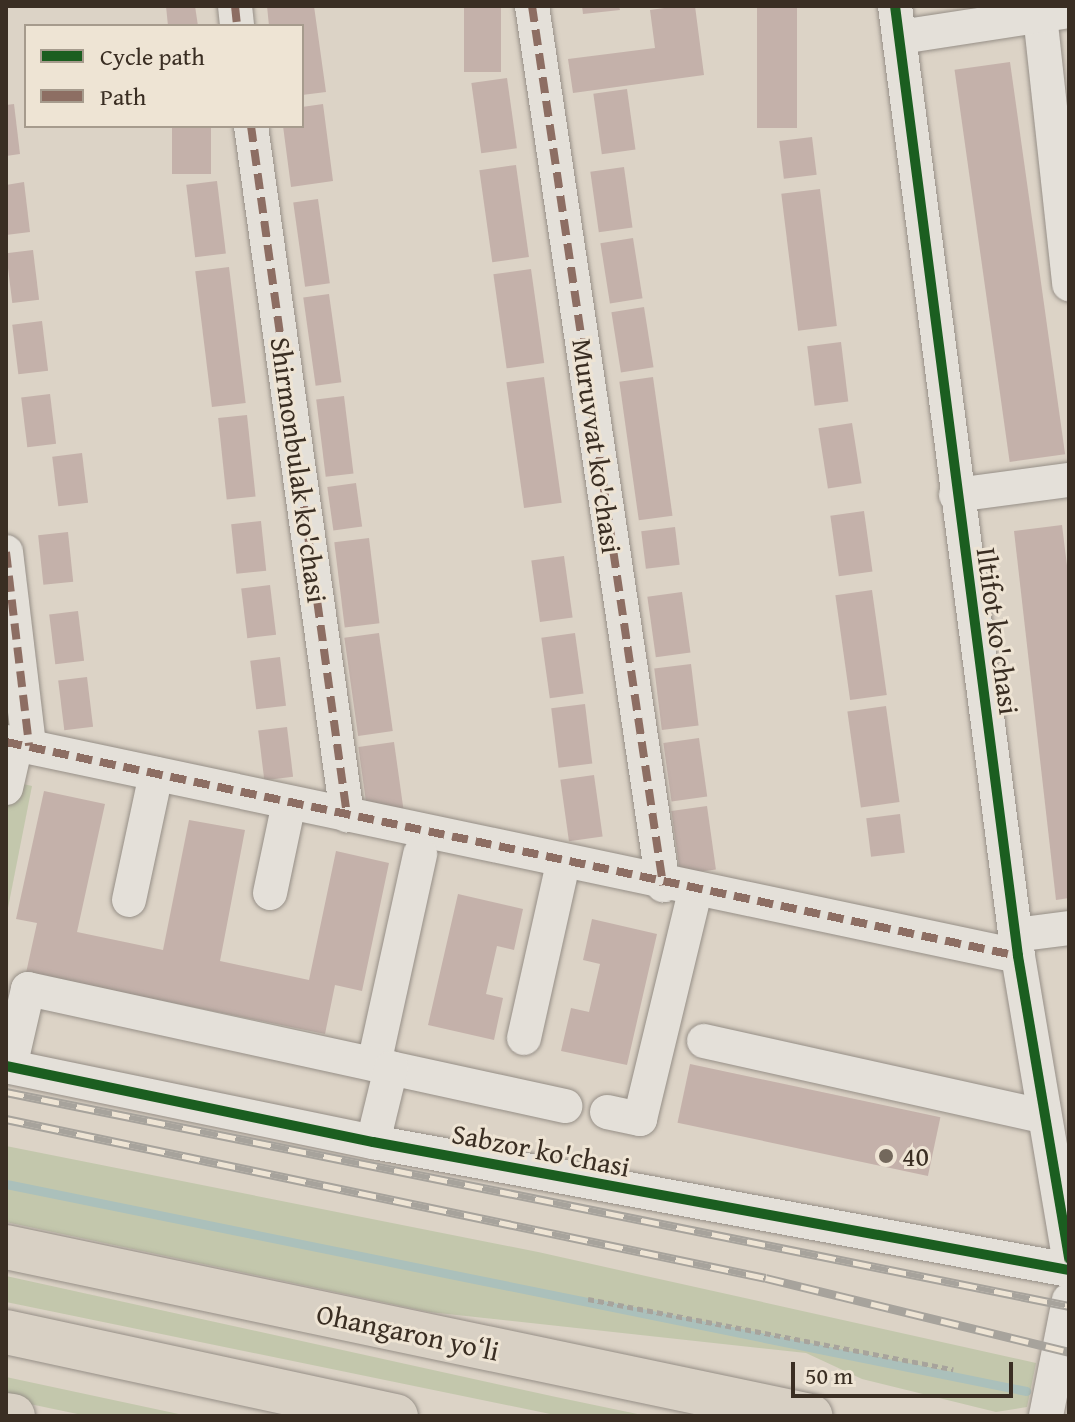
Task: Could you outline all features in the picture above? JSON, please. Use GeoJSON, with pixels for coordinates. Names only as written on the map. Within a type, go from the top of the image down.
{"type":"FeatureCollection","features":[{"type":"Feature","properties":{"kind":"main road","name":"Ohangaron yoʻli"},"geometry":{"type":"LineString","coordinates":[[6,1247],[810,1416]]}},
{"type":"Feature","properties":{"kind":"main road"},"geometry":{"type":"LineString","coordinates":[[6,1332],[396,1416]]}},
{"type":"Feature","properties":{"kind":"main road"},"geometry":{"type":"LineString","coordinates":[[6,1415],[13,1416]]}},
{"type":"Feature","properties":{"kind":"street","name":"Muruvvat ko'chasi"},"geometry":{"type":"LineString","coordinates":[[532,6],[679,889]]}},
{"type":"Feature","properties":{"kind":"street"},"geometry":{"type":"LineString","coordinates":[[898,21],[1054,13],[1069,284]]}},
{"type":"Feature","properties":{"kind":"street","name":"Iltifot ko'chasi"},"geometry":{"type":"LineString","coordinates":[[898,21],[956,495],[1016,945],[1069,1259]]}},
{"type":"Feature","properties":{"kind":"street","name":"Shirmonbulak ko'chasi"},"geometry":{"type":"LineString","coordinates":[[251,128],[347,815]]}},
{"type":"Feature","properties":{"kind":"street"},"geometry":{"type":"LineString","coordinates":[[956,495],[1069,480]]}},
{"type":"Feature","properties":{"kind":"street"},"geometry":{"type":"LineString","coordinates":[[6,552],[17,744],[6,788]]}},
{"type":"Feature","properties":{"kind":"street"},"geometry":{"type":"LineString","coordinates":[[17,744],[679,889],[1016,945],[1069,928]]}},
{"type":"Feature","properties":{"kind":"street"},"geometry":{"type":"LineString","coordinates":[[129,900],[156,774]]}},
{"type":"Feature","properties":{"kind":"street"},"geometry":{"type":"LineString","coordinates":[[270,893],[289,803]]}},
{"type":"Feature","properties":{"kind":"street"},"geometry":{"type":"LineString","coordinates":[[373,1142],[382,1066],[420,854]]}},
{"type":"Feature","properties":{"kind":"street"},"geometry":{"type":"LineString","coordinates":[[524,1038],[563,863]]}},
{"type":"Feature","properties":{"kind":"street"},"geometry":{"type":"LineString","coordinates":[[607,1112],[640,1119],[679,889]]}},
{"type":"Feature","properties":{"kind":"street"},"geometry":{"type":"LineString","coordinates":[[8,1067],[28,989],[565,1106]]}},
{"type":"Feature","properties":{"kind":"street"},"geometry":{"type":"LineString","coordinates":[[704,1041],[1043,1116]]}},
{"type":"Feature","properties":{"kind":"street","name":"Sabzor ko'chasi"},"geometry":{"type":"LineString","coordinates":[[8,1067],[373,1142],[1069,1270]]}},
{"type":"Feature","properties":{"kind":"street"},"geometry":{"type":"LineString","coordinates":[[1046,1416],[1069,1300]]}},
{"type":"Feature","properties":{"kind":"path"},"geometry":{"type":"LineString","coordinates":[[588,1299],[953,1369]]}},
{"type":"Feature","properties":{"kind":"green space"},"geometry":{"type":"Polygon","coordinates":[[[6,780],[32,786],[6,918],[6,780]]]}},
{"type":"Feature","properties":{"kind":"green space"},"geometry":{"type":"Polygon","coordinates":[[[6,1146],[538,1252],[1036,1363],[1027,1407],[996,1412],[862,1379],[806,1353],[429,1312],[6,1222],[6,1146]]]}},
{"type":"Feature","properties":{"kind":"green space"},"geometry":{"type":"Polygon","coordinates":[[[6,1276],[647,1416],[560,1416],[6,1302],[6,1276]]]}},
{"type":"Feature","properties":{"kind":"green space"},"geometry":{"type":"Polygon","coordinates":[[[6,1377],[188,1416],[87,1416],[6,1399],[6,1377]]]}},
{"type":"Feature","properties":{"kind":"building"},"geometry":{"type":"Polygon","coordinates":[[[166,6],[195,6],[198,24],[168,24],[166,6]]]}},
{"type":"Feature","properties":{"kind":"building"},"geometry":{"type":"Polygon","coordinates":[[[267,6],[314,6],[326,92],[304,95],[304,24],[269,24],[267,6]]]}},
{"type":"Feature","properties":{"kind":"building"},"geometry":{"type":"Polygon","coordinates":[[[464,6],[501,6],[501,72],[464,72],[464,6]]]}},
{"type":"Feature","properties":{"kind":"building"},"geometry":{"type":"Polygon","coordinates":[[[582,6],[619,6],[620,10],[583,14],[582,6]]]}},
{"type":"Feature","properties":{"kind":"building"},"geometry":{"type":"Polygon","coordinates":[[[695,6],[704,75],[573,93],[568,59],[655,48],[650,10],[695,6]]]}},
{"type":"Feature","properties":{"kind":"building"},"geometry":{"type":"Polygon","coordinates":[[[757,6],[797,6],[797,128],[757,128],[757,6]]]}},
{"type":"Feature","properties":{"kind":"building"},"geometry":{"type":"Polygon","coordinates":[[[1010,62],[1065,454],[1010,462],[955,70],[1010,62]]]}},
{"type":"Feature","properties":{"kind":"building"},"geometry":{"type":"Polygon","coordinates":[[[507,78],[517,148],[481,153],[471,83],[507,78]]]}},
{"type":"Feature","properties":{"kind":"building"},"geometry":{"type":"Polygon","coordinates":[[[627,89],[635,149],[602,154],[593,94],[627,89]]]}},
{"type":"Feature","properties":{"kind":"building"},"geometry":{"type":"Polygon","coordinates":[[[14,104],[20,154],[6,156],[6,105],[14,104]]]}},
{"type":"Feature","properties":{"kind":"building"},"geometry":{"type":"Polygon","coordinates":[[[323,104],[333,181],[291,187],[283,128],[304,128],[304,107],[323,104]]]}},
{"type":"Feature","properties":{"kind":"building"},"geometry":{"type":"Polygon","coordinates":[[[172,128],[211,128],[211,174],[172,174],[172,128]]]}},
{"type":"Feature","properties":{"kind":"building"},"geometry":{"type":"Polygon","coordinates":[[[812,137],[817,175],[784,179],[779,141],[812,137]]]}},
{"type":"Feature","properties":{"kind":"building"},"geometry":{"type":"Polygon","coordinates":[[[516,165],[529,257],[492,262],[479,170],[516,165]]]}},
{"type":"Feature","properties":{"kind":"building"},"geometry":{"type":"Polygon","coordinates":[[[624,167],[632,227],[599,232],[590,172],[624,167]]]}},
{"type":"Feature","properties":{"kind":"building"},"geometry":{"type":"Polygon","coordinates":[[[217,181],[226,253],[195,257],[186,185],[217,181]]]}},
{"type":"Feature","properties":{"kind":"building"},"geometry":{"type":"Polygon","coordinates":[[[24,182],[30,232],[6,235],[6,185],[24,182]]]}},
{"type":"Feature","properties":{"kind":"building"},"geometry":{"type":"Polygon","coordinates":[[[820,189],[837,326],[798,331],[781,194],[820,189]]]}},
{"type":"Feature","properties":{"kind":"building"},"geometry":{"type":"Polygon","coordinates":[[[318,199],[330,283],[305,287],[293,202],[318,199]]]}},
{"type":"Feature","properties":{"kind":"building"},"geometry":{"type":"Polygon","coordinates":[[[633,238],[643,298],[610,303],[600,243],[633,238]]]}},
{"type":"Feature","properties":{"kind":"building"},"geometry":{"type":"Polygon","coordinates":[[[33,250],[39,300],[12,303],[6,253],[33,250]]]}},
{"type":"Feature","properties":{"kind":"building"},"geometry":{"type":"Polygon","coordinates":[[[229,267],[246,403],[212,407],[195,271],[229,267]]]}},
{"type":"Feature","properties":{"kind":"building"},"geometry":{"type":"Polygon","coordinates":[[[531,269],[544,363],[507,368],[493,274],[531,269]]]}},
{"type":"Feature","properties":{"kind":"building"},"geometry":{"type":"Polygon","coordinates":[[[329,294],[341,382],[316,386],[303,298],[329,294]]]}},
{"type":"Feature","properties":{"kind":"building"},"geometry":{"type":"Polygon","coordinates":[[[644,307],[654,367],[621,372],[611,312],[644,307]]]}},
{"type":"Feature","properties":{"kind":"building"},"geometry":{"type":"Polygon","coordinates":[[[42,321],[48,371],[18,374],[12,325],[42,321]]]}},
{"type":"Feature","properties":{"kind":"building"},"geometry":{"type":"Polygon","coordinates":[[[841,342],[848,402],[815,406],[807,346],[841,342]]]}},
{"type":"Feature","properties":{"kind":"building"},"geometry":{"type":"Polygon","coordinates":[[[544,377],[562,503],[524,508],[506,382],[544,377]]]}},
{"type":"Feature","properties":{"kind":"building"},"geometry":{"type":"Polygon","coordinates":[[[653,377],[672,516],[639,520],[619,382],[653,377]]]}},
{"type":"Feature","properties":{"kind":"building"},"geometry":{"type":"Polygon","coordinates":[[[50,394],[56,444],[27,447],[21,398],[50,394]]]}},
{"type":"Feature","properties":{"kind":"building"},"geometry":{"type":"Polygon","coordinates":[[[344,396],[354,473],[326,477],[316,399],[344,396]]]}},
{"type":"Feature","properties":{"kind":"building"},"geometry":{"type":"Polygon","coordinates":[[[247,415],[256,497],[227,500],[218,418],[247,415]]]}},
{"type":"Feature","properties":{"kind":"building"},"geometry":{"type":"Polygon","coordinates":[[[852,423],[862,483],[828,489],[818,428],[852,423]]]}},
{"type":"Feature","properties":{"kind":"building"},"geometry":{"type":"Polygon","coordinates":[[[82,453],[88,503],[58,506],[52,457],[82,453]]]}},
{"type":"Feature","properties":{"kind":"building"},"geometry":{"type":"Polygon","coordinates":[[[356,483],[362,527],[333,531],[327,487],[356,483]]]}},
{"type":"Feature","properties":{"kind":"building"},"geometry":{"type":"Polygon","coordinates":[[[864,511],[872,571],[839,576],[830,516],[864,511]]]}},
{"type":"Feature","properties":{"kind":"building"},"geometry":{"type":"Polygon","coordinates":[[[261,521],[266,571],[236,574],[231,524],[261,521]]]}},
{"type":"Feature","properties":{"kind":"building"},"geometry":{"type":"Polygon","coordinates":[[[1062,525],[1069,582],[1069,898],[1056,900],[1014,531],[1062,525]]]}},
{"type":"Feature","properties":{"kind":"building"},"geometry":{"type":"Polygon","coordinates":[[[675,527],[680,565],[646,569],[641,531],[675,527]]]}},
{"type":"Feature","properties":{"kind":"building"},"geometry":{"type":"Polygon","coordinates":[[[68,532],[73,582],[43,585],[38,535],[68,532]]]}},
{"type":"Feature","properties":{"kind":"building"},"geometry":{"type":"Polygon","coordinates":[[[369,538],[379,623],[345,628],[334,542],[369,538]]]}},
{"type":"Feature","properties":{"kind":"building"},"geometry":{"type":"Polygon","coordinates":[[[564,556],[573,617],[540,622],[531,561],[564,556]]]}},
{"type":"Feature","properties":{"kind":"building"},"geometry":{"type":"Polygon","coordinates":[[[270,585],[276,635],[247,638],[241,589],[270,585]]]}},
{"type":"Feature","properties":{"kind":"building"},"geometry":{"type":"Polygon","coordinates":[[[872,590],[887,695],[850,700],[835,595],[872,590]]]}},
{"type":"Feature","properties":{"kind":"building"},"geometry":{"type":"Polygon","coordinates":[[[682,592],[690,652],[656,657],[647,597],[682,592]]]}},
{"type":"Feature","properties":{"kind":"building"},"geometry":{"type":"Polygon","coordinates":[[[78,611],[84,661],[55,664],[49,615],[78,611]]]}},
{"type":"Feature","properties":{"kind":"building"},"geometry":{"type":"Polygon","coordinates":[[[379,633],[393,731],[358,736],[344,638],[379,633]]]}},
{"type":"Feature","properties":{"kind":"building"},"geometry":{"type":"Polygon","coordinates":[[[575,633],[583,693],[550,698],[541,638],[575,633]]]}},
{"type":"Feature","properties":{"kind":"building"},"geometry":{"type":"Polygon","coordinates":[[[280,657],[286,706],[256,709],[250,661],[280,657]]]}},
{"type":"Feature","properties":{"kind":"building"},"geometry":{"type":"Polygon","coordinates":[[[691,664],[699,726],[662,730],[654,669],[691,664]]]}},
{"type":"Feature","properties":{"kind":"building"},"geometry":{"type":"Polygon","coordinates":[[[87,677],[93,727],[64,730],[58,681],[87,677]]]}},
{"type":"Feature","properties":{"kind":"building"},"geometry":{"type":"Polygon","coordinates":[[[585,704],[592,764],[559,768],[551,708],[585,704]]]}},
{"type":"Feature","properties":{"kind":"building"},"geometry":{"type":"Polygon","coordinates":[[[886,706],[899,802],[861,807],[847,711],[886,706]]]}},
{"type":"Feature","properties":{"kind":"building"},"geometry":{"type":"Polygon","coordinates":[[[287,727],[293,777],[264,780],[258,731],[287,727]]]}},
{"type":"Feature","properties":{"kind":"building"},"geometry":{"type":"Polygon","coordinates":[[[699,738],[707,796],[672,801],[663,743],[699,738]]]}},
{"type":"Feature","properties":{"kind":"building"},"geometry":{"type":"Polygon","coordinates":[[[394,742],[404,811],[368,816],[358,747],[394,742]]]}},
{"type":"Feature","properties":{"kind":"building"},"geometry":{"type":"Polygon","coordinates":[[[594,775],[603,836],[569,841],[560,780],[594,775]]]}},
{"type":"Feature","properties":{"kind":"building"},"geometry":{"type":"Polygon","coordinates":[[[44,791],[105,804],[77,932],[163,950],[189,820],[245,830],[220,961],[309,980],[336,851],[389,863],[362,991],[335,985],[325,1034],[26,973],[37,923],[16,919],[44,791]]]}},
{"type":"Feature","properties":{"kind":"building"},"geometry":{"type":"Polygon","coordinates":[[[707,806],[716,869],[680,874],[671,811],[707,806]]]}},
{"type":"Feature","properties":{"kind":"building"},"geometry":{"type":"Polygon","coordinates":[[[900,814],[905,853],[871,857],[866,818],[900,814]]]}},
{"type":"Feature","properties":{"kind":"building"},"geometry":{"type":"Polygon","coordinates":[[[458,894],[523,909],[514,950],[497,946],[486,994],[503,998],[494,1040],[428,1025],[458,894]]]}},
{"type":"Feature","properties":{"kind":"building"},"geometry":{"type":"Polygon","coordinates":[[[592,919],[657,934],[627,1065],[561,1051],[571,1008],[589,1012],[600,964],[583,960],[592,919]]]}},
{"type":"Feature","properties":{"kind":"building"},"geometry":{"type":"Polygon","coordinates":[[[690,1064],[940,1117],[928,1176],[678,1123],[690,1064]]]}},
{"type":"Feature","properties":{"kind":"waterway"},"geometry":{"type":"LineString","coordinates":[[6,1184],[1026,1391]]}},
{"type":"Feature","properties":{"kind":"railway"},"geometry":{"type":"LineString","coordinates":[[6,1092],[1069,1306]]}},
{"type":"Feature","properties":{"kind":"railway"},"geometry":{"type":"LineString","coordinates":[[6,1119],[766,1278],[1069,1352]]}},
{"type":"Feature","properties":{"kind":"marked path"},"geometry":{"type":"LineString","coordinates":[[235,6],[237,24]]}},
{"type":"Feature","properties":{"kind":"marked path"},"geometry":{"type":"LineString","coordinates":[[532,6],[663,885]]}},
{"type":"Feature","properties":{"kind":"marked path"},"geometry":{"type":"LineString","coordinates":[[251,128],[347,815]]}},
{"type":"Feature","properties":{"kind":"marked path"},"geometry":{"type":"LineString","coordinates":[[6,552],[29,746]]}},
{"type":"Feature","properties":{"kind":"marked path"},"geometry":{"type":"LineString","coordinates":[[6,742],[1018,956]]}},
{"type":"Feature","properties":{"kind":"cycle path"},"geometry":{"type":"LineString","coordinates":[[895,6],[1018,956],[1069,1259]]}},
{"type":"Feature","properties":{"kind":"cycle path"},"geometry":{"type":"LineString","coordinates":[[6,1066],[373,1142],[1069,1270]]}},
{"type":"Feature","properties":{"kind":"place","name":"40"},"geometry":{"type":"Point","coordinates":[886,1156]}}]}
